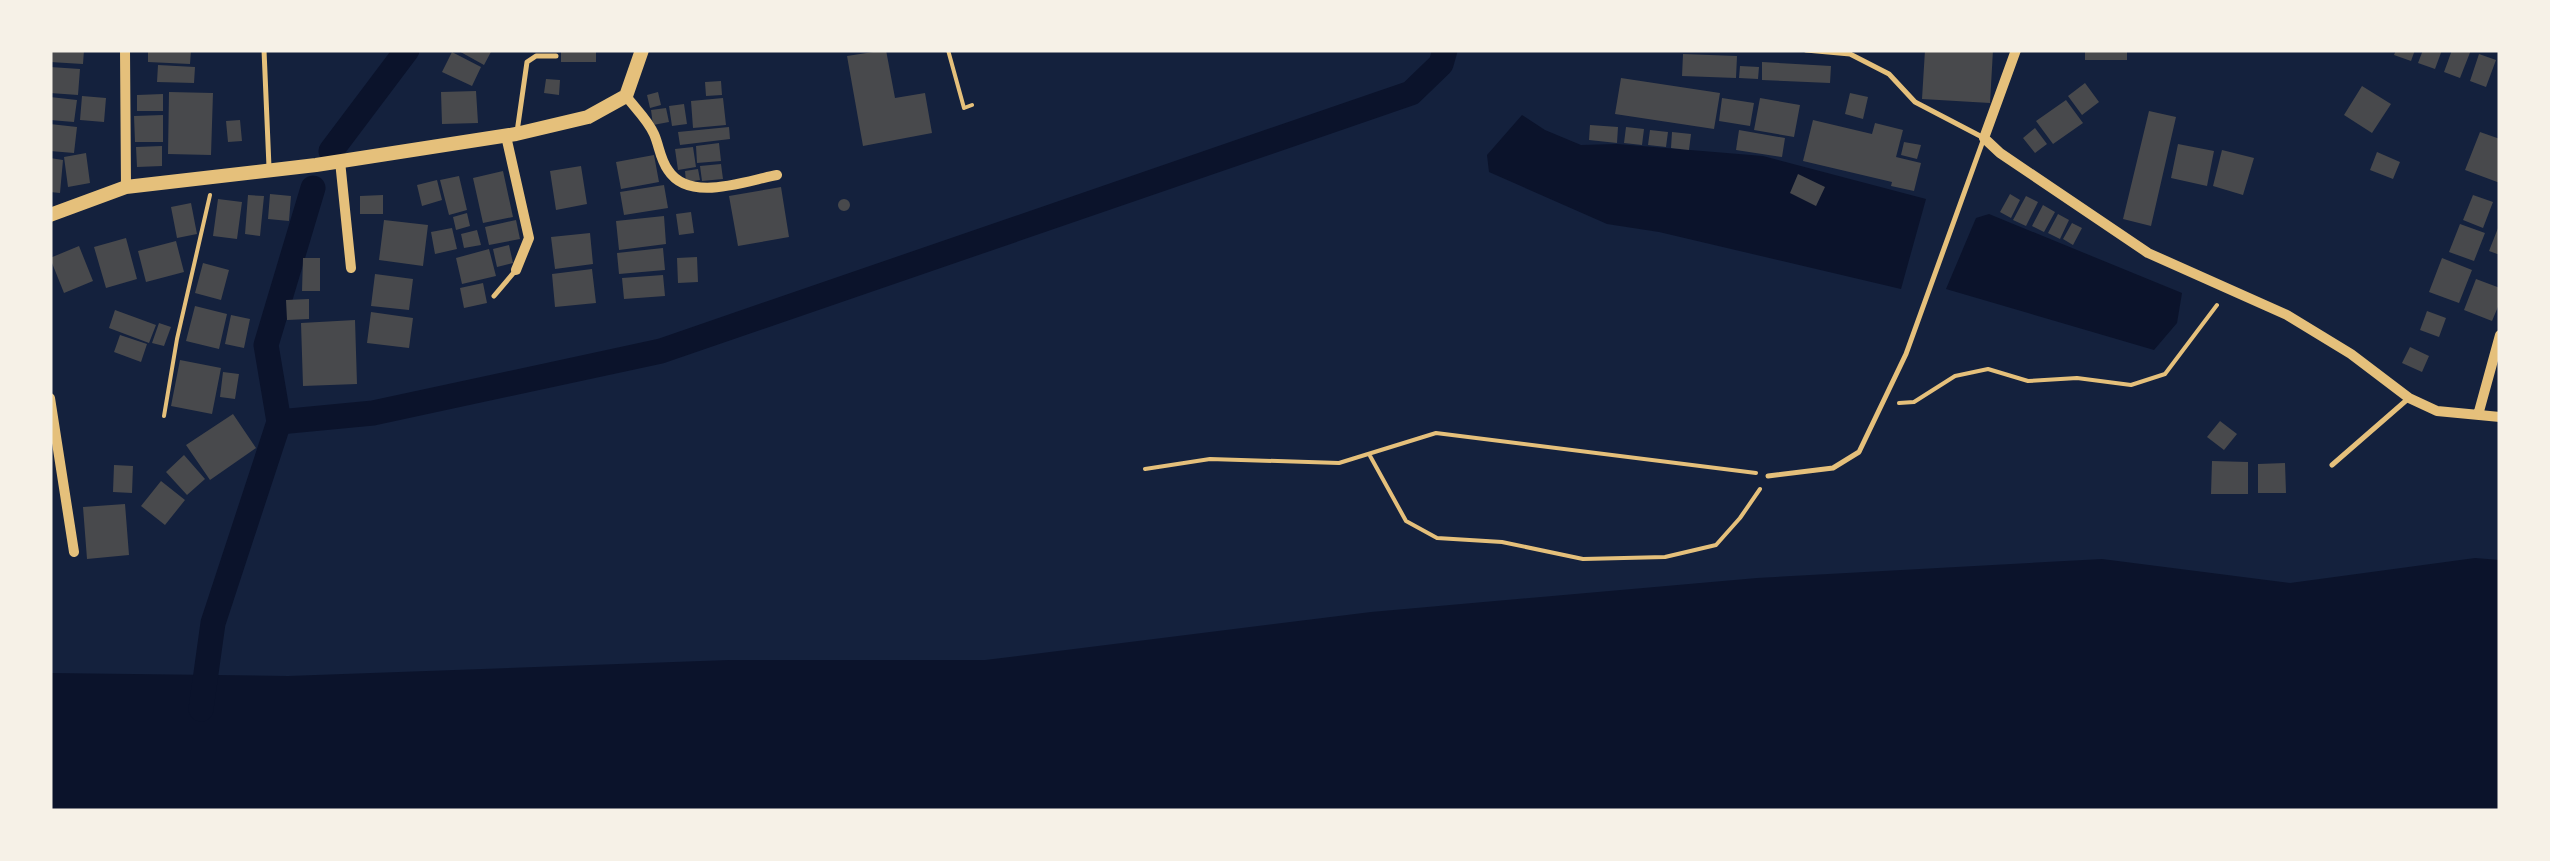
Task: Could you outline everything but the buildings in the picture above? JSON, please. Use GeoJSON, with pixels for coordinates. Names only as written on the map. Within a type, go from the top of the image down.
{"type":"FeatureCollection","features":[{"type":"Feature","properties":{"kind":"main road"},"geometry":{"type":"LineString","coordinates":[[50,215],[126,187],[316,165],[511,135],[588,116],[626,96],[642,50]]}},
{"type":"Feature","properties":{"kind":"street"},"geometry":{"type":"LineString","coordinates":[[124,50],[126,187]]}},
{"type":"Feature","properties":{"kind":"street"},"geometry":{"type":"LineString","coordinates":[[2016,50],[1984,138],[2000,153],[2148,253],[2287,315],[2352,354],[2409,398],[2437,410],[2500,418]]}},
{"type":"Feature","properties":{"kind":"street"},"geometry":{"type":"LineString","coordinates":[[626,96],[653,131],[665,166],[674,179],[688,186],[708,188],[777,175]]}},
{"type":"Feature","properties":{"kind":"street"},"geometry":{"type":"LineString","coordinates":[[511,135],[528,238],[516,270]]}},
{"type":"Feature","properties":{"kind":"street"},"geometry":{"type":"LineString","coordinates":[[340,161],[351,268]]}},
{"type":"Feature","properties":{"kind":"street"},"geometry":{"type":"LineString","coordinates":[[2478,415],[2500,335]]}},
{"type":"Feature","properties":{"kind":"street"},"geometry":{"type":"LineString","coordinates":[[50,398],[74,552]]}},
{"type":"Feature","properties":{"kind":"lane"},"geometry":{"type":"LineString","coordinates":[[264,50],[269,170]]}},
{"type":"Feature","properties":{"kind":"lane"},"geometry":{"type":"LineString","coordinates":[[1768,476],[1832,468],[1859,452],[1906,354],[1984,138],[1915,102],[1889,74],[1850,54],[1806,50]]}},
{"type":"Feature","properties":{"kind":"lane"},"geometry":{"type":"LineString","coordinates":[[511,135],[527,62],[536,56],[556,56]]}},
{"type":"Feature","properties":{"kind":"lane"},"geometry":{"type":"LineString","coordinates":[[494,296],[516,270]]}},
{"type":"Feature","properties":{"kind":"lane"},"geometry":{"type":"LineString","coordinates":[[2332,465],[2409,398]]}},
{"type":"Feature","properties":{"kind":"path"},"geometry":{"type":"LineString","coordinates":[[948,50],[964,108],[972,105]]}},
{"type":"Feature","properties":{"kind":"path"},"geometry":{"type":"LineString","coordinates":[[164,416],[176,340],[215,176]]}},
{"type":"Feature","properties":{"kind":"path"},"geometry":{"type":"LineString","coordinates":[[1882,404],[1914,402],[1955,376],[1988,369],[2028,381],[2077,378],[2131,385],[2165,374],[2229,289]]}},
{"type":"Feature","properties":{"kind":"path"},"geometry":{"type":"LineString","coordinates":[[1145,469],[1210,460],[1339,464],[1369,454],[1436,433],[1768,476],[1716,545],[1665,557],[1583,559],[1502,542],[1437,538],[1406,521],[1369,454]]}},
{"type":"Feature","properties":{"kind":"water"},"geometry":{"type":"Polygon","coordinates":[[[1522,115],[1581,145],[1617,144],[1763,156],[1926,199],[1901,289],[1659,232],[1607,224],[1489,172],[1487,155],[1522,115]]]}},
{"type":"Feature","properties":{"kind":"water"},"geometry":{"type":"Polygon","coordinates":[[[1989,214],[2182,293],[2177,323],[2154,350],[1946,289],[1976,218],[1989,214]]]}},
{"type":"Feature","properties":{"kind":"water"},"geometry":{"type":"Polygon","coordinates":[[[2475,558],[2500,560],[2500,811],[50,811],[50,673],[288,676],[729,660],[985,660],[1371,612],[1757,578],[2102,559],[2290,583],[2475,558]]]}},
{"type":"Feature","properties":{"kind":"waterway"},"geometry":{"type":"LineString","coordinates":[[331,151],[407,50]]}},
{"type":"Feature","properties":{"kind":"waterway"},"geometry":{"type":"LineString","coordinates":[[279,422],[373,413],[661,351],[1411,93],[1441,64],[1445,50]]}},
{"type":"Feature","properties":{"kind":"waterway"},"geometry":{"type":"LineString","coordinates":[[201,709],[213,623],[279,422],[266,345],[313,188]]}}]}
